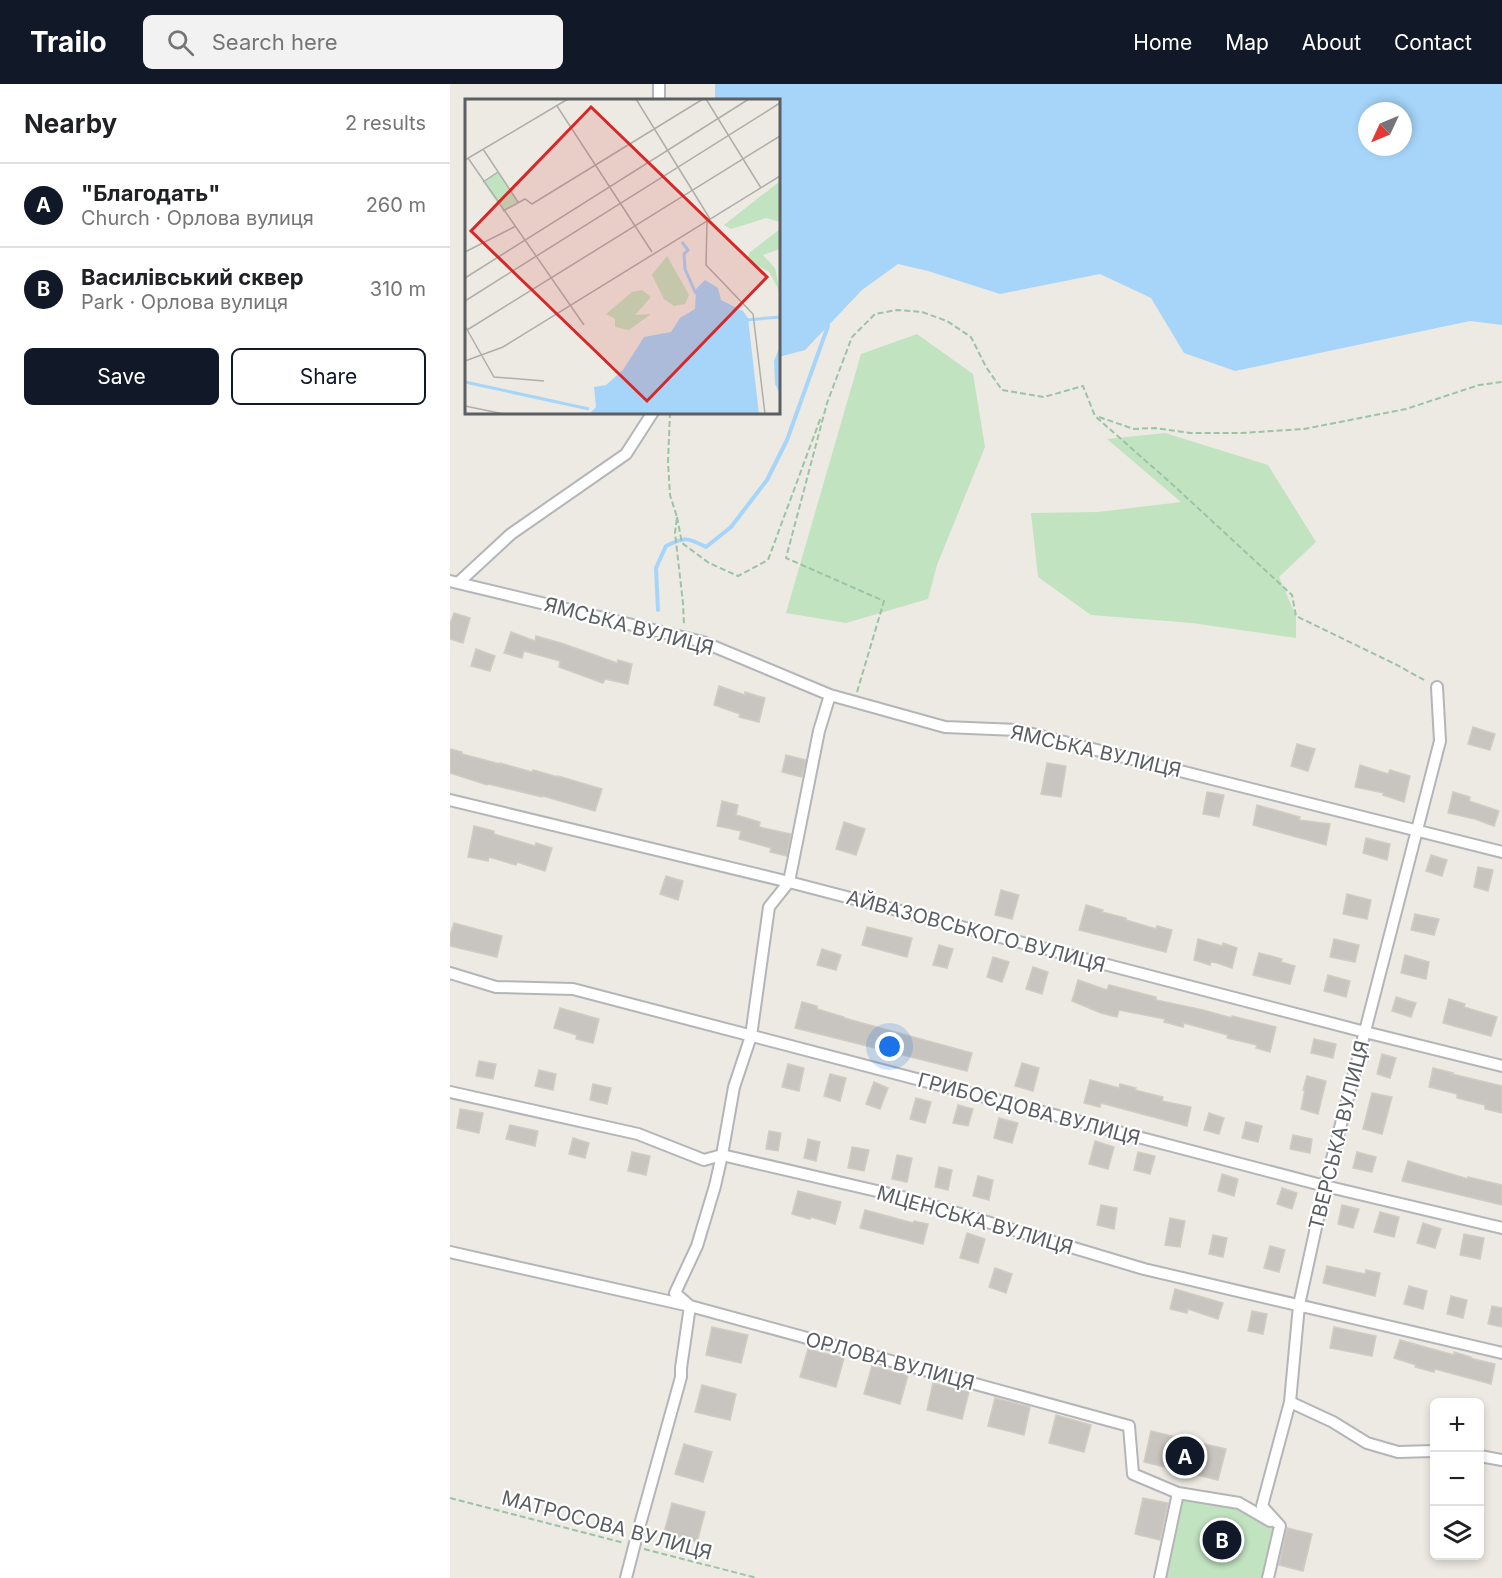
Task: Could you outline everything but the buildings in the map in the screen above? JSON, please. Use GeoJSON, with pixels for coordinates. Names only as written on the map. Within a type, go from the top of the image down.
{"type":"FeatureCollection","features":[{"type":"Feature","properties":{"kind":"street"},"geometry":{"type":"LineString","coordinates":[[658,99],[659,84]]}},
{"type":"Feature","properties":{"kind":"street"},"geometry":{"type":"LineString","coordinates":[[454,582],[511,534],[626,454],[652,414]]}},
{"type":"Feature","properties":{"kind":"street","name":"ЯМСЬКА ВУЛИЦЯ"},"geometry":{"type":"LineString","coordinates":[[454,582],[703,642],[830,695],[945,727],[1017,730],[1502,852]]}},
{"type":"Feature","properties":{"kind":"street","name":"ТВЕРСЬКА ВУЛИЦЯ"},"geometry":{"type":"LineString","coordinates":[[1280,1526],[1262,1506],[1290,1402],[1299,1305],[1325,1186],[1440,741],[1437,687]]}},
{"type":"Feature","properties":{"kind":"street"},"geometry":{"type":"LineString","coordinates":[[626,1578],[679,1388],[690,1306],[675,1293],[697,1246],[715,1186],[734,1087],[751,1036],[770,907],[789,882],[819,731],[830,695]]}},
{"type":"Feature","properties":{"kind":"street","name":"АЙВАЗОВСЬКОГО ВУЛИЦЯ"},"geometry":{"type":"LineString","coordinates":[[450,800],[789,882],[1502,1066]]}},
{"type":"Feature","properties":{"kind":"street","name":"ГРИБОЄДОВА ВУЛИЦЯ"},"geometry":{"type":"LineString","coordinates":[[450,973],[496,987],[573,989],[1325,1186],[1502,1228]]}},
{"type":"Feature","properties":{"kind":"street","name":"МЦЕНСЬКА ВУЛИЦЯ"},"geometry":{"type":"LineString","coordinates":[[450,1092],[638,1134],[704,1160],[722,1155],[907,1198],[1144,1269],[1502,1353]]}},
{"type":"Feature","properties":{"kind":"street","name":"ОРЛОВА ВУЛИЦЯ"},"geometry":{"type":"LineString","coordinates":[[450,1252],[690,1306],[1129,1426],[1133,1474],[1178,1493],[1239,1503],[1280,1526]]}},
{"type":"Feature","properties":{"kind":"street"},"geometry":{"type":"LineString","coordinates":[[1290,1402],[1334,1422],[1367,1443],[1398,1452],[1430,1451]]}},
{"type":"Feature","properties":{"kind":"street"},"geometry":{"type":"LineString","coordinates":[[1484,1457],[1502,1460]]}},
{"type":"Feature","properties":{"kind":"street"},"geometry":{"type":"LineString","coordinates":[[1160,1578],[1178,1493]]}},
{"type":"Feature","properties":{"kind":"street"},"geometry":{"type":"LineString","coordinates":[[1268,1578],[1280,1526]]}},
{"type":"Feature","properties":{"kind":"path"},"geometry":{"type":"LineString","coordinates":[[670,414],[668,462],[670,495],[682,543],[709,563],[738,576],[768,560],[852,337],[875,314],[897,310],[922,312],[947,321],[971,337],[986,367],[1002,390],[1044,397],[1083,386],[1095,416],[1292,595],[1296,616],[1395,663],[1437,687]]}},
{"type":"Feature","properties":{"kind":"path"},"geometry":{"type":"LineString","coordinates":[[1095,416],[1134,429],[1155,428],[1190,433],[1304,429],[1406,409],[1479,385],[1502,382]]}},
{"type":"Feature","properties":{"kind":"path"},"geometry":{"type":"LineString","coordinates":[[827,403],[786,558],[884,601],[854,701]]}},
{"type":"Feature","properties":{"kind":"path"},"geometry":{"type":"LineString","coordinates":[[677,517],[675,533],[685,637]]}},
{"type":"Feature","properties":{"kind":"path","name":"МАТРОСОВА ВУЛИЦЯ"},"geometry":{"type":"LineString","coordinates":[[450,1498],[757,1578]]}},
{"type":"Feature","properties":{"kind":"green space"},"geometry":{"type":"Polygon","coordinates":[[[917,334],[973,374],[985,447],[937,565],[928,599],[846,623],[786,613],[861,354],[917,334]]]}},
{"type":"Feature","properties":{"kind":"green space"},"geometry":{"type":"Polygon","coordinates":[[[1165,433],[1268,465],[1316,542],[1279,577],[1296,616],[1296,638],[1192,623],[1091,615],[1038,577],[1031,513],[1098,512],[1181,502],[1107,439],[1165,433]]]}},
{"type":"Feature","properties":{"kind":"green space"},"geometry":{"type":"Polygon","coordinates":[[[1178,1493],[1239,1503],[1280,1526],[1268,1578],[1160,1578],[1178,1493]]]}},
{"type":"Feature","properties":{"kind":"water"},"geometry":{"type":"Polygon","coordinates":[[[715,84],[1502,84],[1502,325],[1470,321],[1235,371],[1184,353],[1151,298],[1100,274],[1000,294],[898,264],[862,290],[805,350],[780,357],[780,99],[715,99],[715,84]]]}},
{"type":"Feature","properties":{"kind":"waterway"},"geometry":{"type":"LineString","coordinates":[[658,610],[656,568],[666,546],[686,539],[706,547],[731,527],[767,480],[787,440],[828,326]]}},
{"type":"Feature","properties":{"kind":"place","name":"\"Благодать\""},"geometry":{"type":"Point","coordinates":[1185,1456]}},
{"type":"Feature","properties":{"kind":"place","name":"Василівський сквер"},"geometry":{"type":"Point","coordinates":[1222,1540]}}]}
